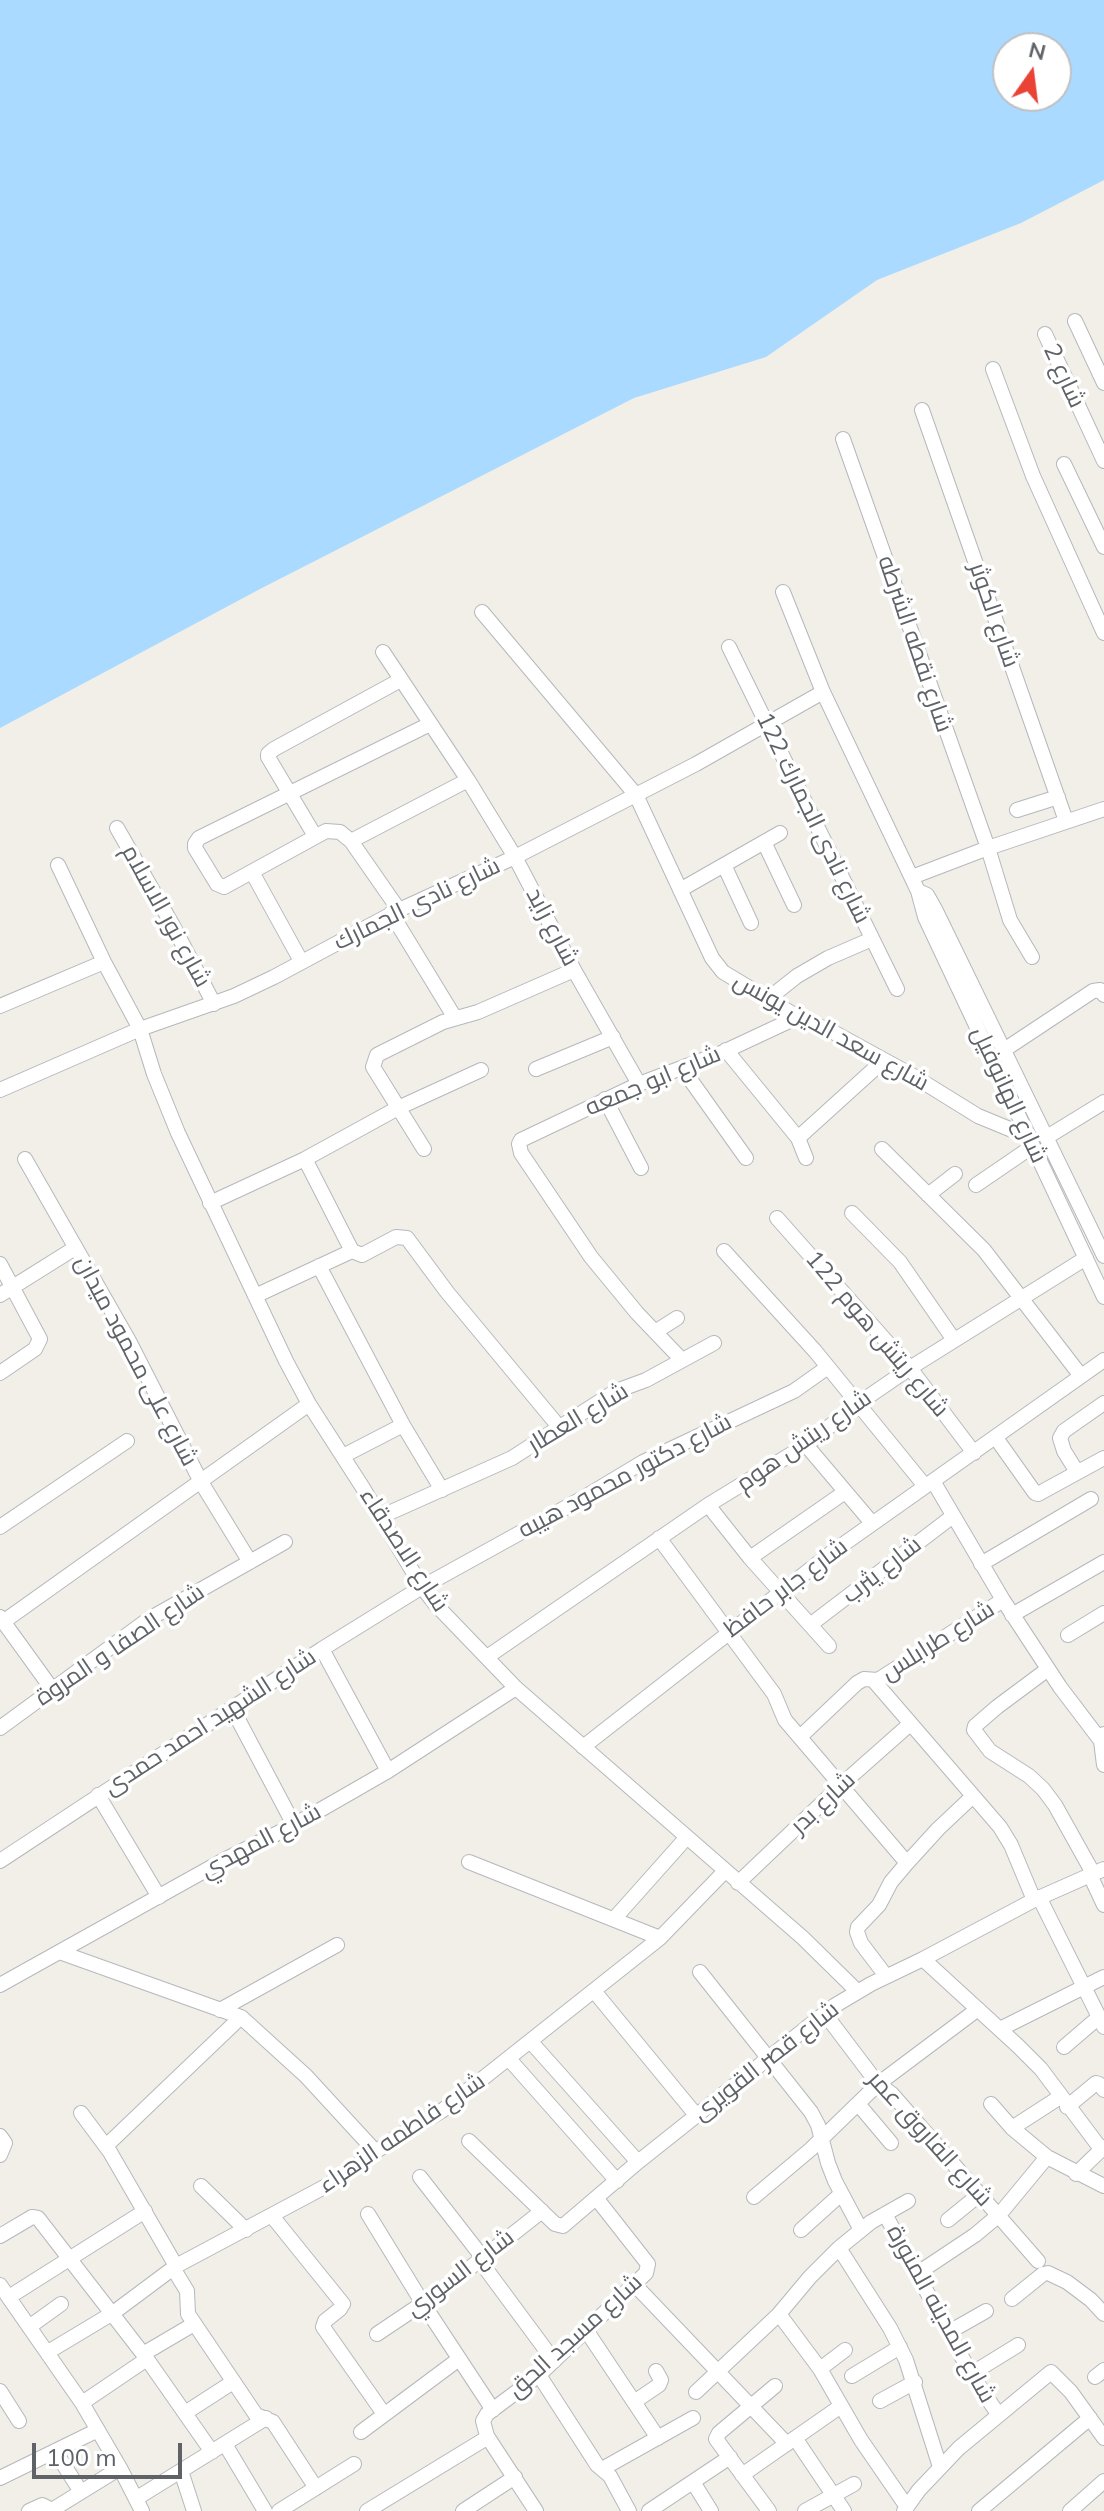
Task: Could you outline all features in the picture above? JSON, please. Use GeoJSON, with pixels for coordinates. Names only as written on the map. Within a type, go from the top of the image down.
{"type":"FeatureCollection","features":[{"type":"Feature","properties":{"kind":"street"},"geometry":{"type":"LineString","coordinates":[[1075,321],[1104,383]]}},
{"type":"Feature","properties":{"kind":"street","name":"شارع 2"},"geometry":{"type":"LineString","coordinates":[[1045,334],[1104,461]]}},
{"type":"Feature","properties":{"kind":"street"},"geometry":{"type":"LineString","coordinates":[[993,369],[1038,489],[1104,633]]}},
{"type":"Feature","properties":{"kind":"street","name":"شارع الكوثر"},"geometry":{"type":"LineString","coordinates":[[922,410],[1066,821]]}},
{"type":"Feature","properties":{"kind":"street","name":"شارع نقطه الشرطه"},"geometry":{"type":"LineString","coordinates":[[843,439],[988,848],[1010,920],[1032,957]]}},
{"type":"Feature","properties":{"kind":"street"},"geometry":{"type":"LineString","coordinates":[[1064,464],[1104,547]]}},
{"type":"Feature","properties":{"kind":"street","name":"شارع الهانوفيل"},"geometry":{"type":"LineString","coordinates":[[783,592],[823,692],[915,884],[925,917],[1104,1297]]}},
{"type":"Feature","properties":{"kind":"street","name":"شارع سعد الدين يونس"},"geometry":{"type":"LineString","coordinates":[[482,612],[636,795],[716,966],[798,1017],[833,1032],[978,1116],[1031,1142]]}},
{"type":"Feature","properties":{"kind":"street","name":"شارع نادى الجمارك 122"},"geometry":{"type":"LineString","coordinates":[[729,647],[897,989]]}},
{"type":"Feature","properties":{"kind":"street","name":"شارع زايد"},"geometry":{"type":"LineString","coordinates":[[383,652],[515,857],[639,1084]]}},
{"type":"Feature","properties":{"kind":"street"},"geometry":{"type":"LineString","coordinates":[[315,836],[268,757],[270,752],[395,683]]}},
{"type":"Feature","properties":{"kind":"street","name":"شارع نادى الجمارك"},"geometry":{"type":"LineString","coordinates":[[0,1090],[140,1029],[214,1004],[274,977],[395,911],[515,857],[636,795],[823,692]]}},
{"type":"Feature","properties":{"kind":"street"},"geometry":{"type":"LineString","coordinates":[[430,724],[196,841],[195,848],[220,887],[315,836],[340,832],[351,841],[395,911],[455,1018]]}},
{"type":"Feature","properties":{"kind":"street"},"geometry":{"type":"LineString","coordinates":[[351,841],[468,780]]}},
{"type":"Feature","properties":{"kind":"street"},"geometry":{"type":"LineString","coordinates":[[1017,810],[1058,797]]}},
{"type":"Feature","properties":{"kind":"street"},"geometry":{"type":"LineString","coordinates":[[915,884],[988,848],[1104,809]]}},
{"type":"Feature","properties":{"kind":"street","name":"شارع نور الاسلام"},"geometry":{"type":"LineString","coordinates":[[117,828],[214,1004]]}},
{"type":"Feature","properties":{"kind":"street"},"geometry":{"type":"LineString","coordinates":[[680,890],[780,833]]}},
{"type":"Feature","properties":{"kind":"street"},"geometry":{"type":"LineString","coordinates":[[764,842],[794,905]]}},
{"type":"Feature","properties":{"kind":"street","name":"شارع الاصدقاء"},"geometry":{"type":"LineString","coordinates":[[58,865],[140,1029],[154,1074],[210,1203],[309,1404],[422,1587],[516,1688],[803,1938],[857,1991]]}},
{"type":"Feature","properties":{"kind":"street"},"geometry":{"type":"LineString","coordinates":[[724,865],[751,923]]}},
{"type":"Feature","properties":{"kind":"street"},"geometry":{"type":"LineString","coordinates":[[252,872],[301,961]]}},
{"type":"Feature","properties":{"kind":"street","name":"شارع الهانوفيل"},"geometry":{"type":"LineString","coordinates":[[915,884],[931,902],[1104,1256]]}},
{"type":"Feature","properties":{"kind":"street"},"geometry":{"type":"LineString","coordinates":[[768,999],[797,976],[828,958],[872,939]]}},
{"type":"Feature","properties":{"kind":"street"},"geometry":{"type":"LineString","coordinates":[[0,1006],[104,962]]}},
{"type":"Feature","properties":{"kind":"street"},"geometry":{"type":"LineString","coordinates":[[424,1149],[373,1067],[377,1055],[443,1022],[478,1012],[574,970]]}},
{"type":"Feature","properties":{"kind":"street"},"geometry":{"type":"LineString","coordinates":[[1004,1050],[1093,991],[1100,990],[1104,995]]}},
{"type":"Feature","properties":{"kind":"street","name":"شارع ابو جمعه"},"geometry":{"type":"LineString","coordinates":[[655,1332],[591,1257],[521,1153],[519,1144],[521,1140],[605,1099],[798,1017]]}},
{"type":"Feature","properties":{"kind":"street"},"geometry":{"type":"LineString","coordinates":[[536,1069],[613,1037]]}},
{"type":"Feature","properties":{"kind":"street"},"geometry":{"type":"LineString","coordinates":[[726,1050],[798,1138],[806,1158]]}},
{"type":"Feature","properties":{"kind":"street"},"geometry":{"type":"LineString","coordinates":[[798,1138],[883,1061]]}},
{"type":"Feature","properties":{"kind":"street"},"geometry":{"type":"LineString","coordinates":[[682,1068],[746,1158]]}},
{"type":"Feature","properties":{"kind":"street"},"geometry":{"type":"LineString","coordinates":[[210,1203],[305,1159],[398,1108],[481,1070]]}},
{"type":"Feature","properties":{"kind":"street"},"geometry":{"type":"LineString","coordinates":[[605,1099],[641,1168]]}},
{"type":"Feature","properties":{"kind":"street"},"geometry":{"type":"LineString","coordinates":[[1047,1137],[1104,1102]]}},
{"type":"Feature","properties":{"kind":"street"},"geometry":{"type":"LineString","coordinates":[[976,1185],[1031,1142]]}},
{"type":"Feature","properties":{"kind":"street"},"geometry":{"type":"LineString","coordinates":[[882,1149],[984,1250],[1081,1376]]}},
{"type":"Feature","properties":{"kind":"street","name":"شارع على محمود ميدان"},"geometry":{"type":"LineString","coordinates":[[25,1159],[129,1341],[201,1482],[250,1562]]}},
{"type":"Feature","properties":{"kind":"street"},"geometry":{"type":"LineString","coordinates":[[305,1159],[352,1251],[362,1255],[396,1237],[407,1238],[447,1292],[560,1428]]}},
{"type":"Feature","properties":{"kind":"street"},"geometry":{"type":"LineString","coordinates":[[928,1195],[955,1174]]}},
{"type":"Feature","properties":{"kind":"street"},"geometry":{"type":"LineString","coordinates":[[852,1213],[900,1262],[954,1340]]}},
{"type":"Feature","properties":{"kind":"street","name":"شارع ريتش هوم 122"},"geometry":{"type":"LineString","coordinates":[[777,1218],[910,1368],[974,1453]]}},
{"type":"Feature","properties":{"kind":"street"},"geometry":{"type":"LineString","coordinates":[[6,1291],[75,1248]]}},
{"type":"Feature","properties":{"kind":"street"},"geometry":{"type":"LineString","coordinates":[[255,1296],[352,1251]]}},
{"type":"Feature","properties":{"kind":"street"},"geometry":{"type":"LineString","coordinates":[[724,1251],[929,1483],[953,1516],[1048,1669],[1103,1737],[1104,1765]]}},
{"type":"Feature","properties":{"kind":"street","name":"شارع ريتش هوم"},"geometry":{"type":"LineString","coordinates":[[487,1657],[708,1505],[806,1445],[910,1368],[1086,1258]]}},
{"type":"Feature","properties":{"kind":"street"},"geometry":{"type":"LineString","coordinates":[[0,1264],[6,1291],[40,1339],[35,1349],[0,1373]]}},
{"type":"Feature","properties":{"kind":"street"},"geometry":{"type":"LineString","coordinates":[[319,1266],[403,1425],[442,1490]]}},
{"type":"Feature","properties":{"kind":"street"},"geometry":{"type":"LineString","coordinates":[[677,1318],[655,1332],[682,1360]]}},
{"type":"Feature","properties":{"kind":"street","name":"شارع العطار"},"geometry":{"type":"LineString","coordinates":[[380,1517],[512,1458],[616,1391],[646,1380],[714,1343]]}},
{"type":"Feature","properties":{"kind":"street","name":"شارع جابر حافظ"},"geometry":{"type":"LineString","coordinates":[[583,1747],[872,1523],[1104,1360]]}},
{"type":"Feature","properties":{"kind":"street","name":"شارع دكتور محمود هيبه"},"geometry":{"type":"LineString","coordinates":[[422,1587],[643,1462],[794,1391],[828,1367]]}},
{"type":"Feature","properties":{"kind":"street"},"geometry":{"type":"LineString","coordinates":[[1077,1472],[1060,1438],[1064,1431],[1104,1403]]}},
{"type":"Feature","properties":{"kind":"street"},"geometry":{"type":"LineString","coordinates":[[52,1689],[2,1619],[309,1404]]}},
{"type":"Feature","properties":{"kind":"street"},"geometry":{"type":"LineString","coordinates":[[343,1456],[403,1425]]}},
{"type":"Feature","properties":{"kind":"street"},"geometry":{"type":"LineString","coordinates":[[996,1438],[1038,1494],[1104,1458]]}},
{"type":"Feature","properties":{"kind":"street"},"geometry":{"type":"LineString","coordinates":[[0,1527],[127,1441]]}},
{"type":"Feature","properties":{"kind":"street"},"geometry":{"type":"LineString","coordinates":[[806,1445],[872,1523]]}},
{"type":"Feature","properties":{"kind":"street"},"geometry":{"type":"LineString","coordinates":[[750,1558],[845,1492]]}},
{"type":"Feature","properties":{"kind":"street"},"geometry":{"type":"LineString","coordinates":[[981,1564],[1091,1499]]}},
{"type":"Feature","properties":{"kind":"street"},"geometry":{"type":"LineString","coordinates":[[708,1505],[750,1558],[829,1646]]}},
{"type":"Feature","properties":{"kind":"street","name":"شارع يثرب"},"geometry":{"type":"LineString","coordinates":[[810,1625],[953,1516]]}},
{"type":"Feature","properties":{"kind":"street"},"geometry":{"type":"LineString","coordinates":[[659,1538],[774,1694],[785,1720],[907,1863]]}},
{"type":"Feature","properties":{"kind":"street","name":"شارع الصفا و المروة"},"geometry":{"type":"LineString","coordinates":[[0,1728],[149,1619],[285,1542]]}},
{"type":"Feature","properties":{"kind":"street"},"geometry":{"type":"LineString","coordinates":[[1012,1615],[1104,1562]]}},
{"type":"Feature","properties":{"kind":"street","name":"شارع الشهيد احمد حمدى"},"geometry":{"type":"LineString","coordinates":[[0,1861],[322,1649],[422,1587]]}},
{"type":"Feature","properties":{"kind":"street","name":"شارع طرابلس"},"geometry":{"type":"LineString","coordinates":[[800,1737],[857,1683],[864,1679],[874,1681],[1003,1600]]}},
{"type":"Feature","properties":{"kind":"street"},"geometry":{"type":"LineString","coordinates":[[1068,1635],[1102,1620]]}},
{"type":"Feature","properties":{"kind":"street"},"geometry":{"type":"LineString","coordinates":[[322,1649],[388,1771]]}},
{"type":"Feature","properties":{"kind":"street"},"geometry":{"type":"LineString","coordinates":[[1048,1669],[997,1707],[974,1730],[990,1751],[1029,1776],[1055,1805],[1096,1872],[1104,1905]]}},
{"type":"Feature","properties":{"kind":"street"},"geometry":{"type":"LineString","coordinates":[[874,1681],[1000,1827],[1011,1845],[1102,2022],[1064,2047]]}},
{"type":"Feature","properties":{"kind":"street","name":"شارع المهدي"},"geometry":{"type":"LineString","coordinates":[[0,1985],[388,1771],[516,1688]]}},
{"type":"Feature","properties":{"kind":"street"},"geometry":{"type":"LineString","coordinates":[[232,1708],[294,1825]]}},
{"type":"Feature","properties":{"kind":"street","name":"شارع بدر"},"geometry":{"type":"LineString","coordinates":[[738,1883],[910,1724]]}},
{"type":"Feature","properties":{"kind":"street"},"geometry":{"type":"LineString","coordinates":[[98,1795],[159,1897]]}},
{"type":"Feature","properties":{"kind":"street"},"geometry":{"type":"LineString","coordinates":[[886,1976],[861,1943],[857,1932],[861,1923],[879,1905],[891,1882],[907,1863],[973,1796]]}},
{"type":"Feature","properties":{"kind":"street"},"geometry":{"type":"LineString","coordinates":[[614,1919],[687,1837]]}},
{"type":"Feature","properties":{"kind":"street"},"geometry":{"type":"LineString","coordinates":[[469,1862],[660,1938]]}},
{"type":"Feature","properties":{"kind":"street","name":"شارع فاطمه الزهراء"},"geometry":{"type":"LineString","coordinates":[[48,2352],[113,2313],[174,2267],[328,2185],[375,2151],[443,2110],[660,1938],[725,1871]]}},
{"type":"Feature","properties":{"kind":"street","name":"شارع قصر القويرى"},"geometry":{"type":"LineString","coordinates":[[542,2211],[555,2224],[563,2226],[767,2058],[857,1991],[1036,1898],[1096,1872]]}},
{"type":"Feature","properties":{"kind":"street"},"geometry":{"type":"LineString","coordinates":[[220,2010],[337,1945]]}},
{"type":"Feature","properties":{"kind":"street"},"geometry":{"type":"LineString","coordinates":[[62,1953],[241,2017],[306,2076],[375,2151]]}},
{"type":"Feature","properties":{"kind":"street"},"geometry":{"type":"LineString","coordinates":[[923,1959],[1041,2069],[1102,2148],[1076,2174]]}},
{"type":"Feature","properties":{"kind":"street","name":"شارع المدينه المنورة"},"geometry":{"type":"LineString","coordinates":[[700,1972],[811,2112],[841,2194],[861,2230]]}},
{"type":"Feature","properties":{"kind":"street"},"geometry":{"type":"LineString","coordinates":[[1000,2029],[1104,1977]]}},
{"type":"Feature","properties":{"kind":"street"},"geometry":{"type":"LineString","coordinates":[[594,1991],[696,2115]]}},
{"type":"Feature","properties":{"kind":"street"},"geometry":{"type":"LineString","coordinates":[[754,2197],[811,2149],[878,2084],[978,2009]]}},
{"type":"Feature","properties":{"kind":"street","name":"شارع الفاروق عمر"},"geometry":{"type":"LineString","coordinates":[[825,2014],[878,2084],[892,2094],[1038,2261]]}},
{"type":"Feature","properties":{"kind":"street"},"geometry":{"type":"LineString","coordinates":[[106,2146],[241,2017]]}},
{"type":"Feature","properties":{"kind":"street"},"geometry":{"type":"LineString","coordinates":[[531,2042],[638,2162]]}},
{"type":"Feature","properties":{"kind":"street"},"geometry":{"type":"LineString","coordinates":[[509,2059],[617,2181]]}},
{"type":"Feature","properties":{"kind":"street"},"geometry":{"type":"LineString","coordinates":[[1012,2128],[1101,2086]]}},
{"type":"Feature","properties":{"kind":"street"},"geometry":{"type":"LineString","coordinates":[[991,2104],[1012,2128],[1047,2157],[1104,2186]]}},
{"type":"Feature","properties":{"kind":"street"},"geometry":{"type":"LineString","coordinates":[[859,2105],[891,2143]]}},
{"type":"Feature","properties":{"kind":"street"},"geometry":{"type":"LineString","coordinates":[[81,2113],[106,2146],[145,2211],[187,2291],[186,2310],[194,2324],[256,2415],[273,2422],[316,2488]]}},
{"type":"Feature","properties":{"kind":"street"},"geometry":{"type":"LineString","coordinates":[[0,2136],[5,2143],[0,2155]]}},
{"type":"Feature","properties":{"kind":"street"},"geometry":{"type":"LineString","coordinates":[[469,2141],[542,2211]]}},
{"type":"Feature","properties":{"kind":"street"},"geometry":{"type":"LineString","coordinates":[[918,2273],[999,2215],[1047,2157]]}},
{"type":"Feature","properties":{"kind":"street"},"geometry":{"type":"LineString","coordinates":[[420,2177],[554,2361]]}},
{"type":"Feature","properties":{"kind":"street"},"geometry":{"type":"LineString","coordinates":[[201,2186],[246,2230]]}},
{"type":"Feature","properties":{"kind":"street"},"geometry":{"type":"LineString","coordinates":[[801,2230],[841,2194]]}},
{"type":"Feature","properties":{"kind":"street"},"geometry":{"type":"LineString","coordinates":[[948,2220],[980,2194]]}},
{"type":"Feature","properties":{"kind":"street","name":"شارع مسجد الحق"},"geometry":{"type":"LineString","coordinates":[[487,2436],[483,2421],[493,2410],[539,2375],[646,2273],[648,2264],[597,2199]]}},
{"type":"Feature","properties":{"kind":"street"},"geometry":{"type":"LineString","coordinates":[[696,2392],[779,2314],[839,2248],[861,2230],[908,2201]]}},
{"type":"Feature","properties":{"kind":"street"},"geometry":{"type":"LineString","coordinates":[[145,2211],[69,2260],[4,2291],[82,2403],[120,2468],[137,2506],[181,2471],[266,2418]]}},
{"type":"Feature","properties":{"kind":"street","name":"شارع السوري"},"geometry":{"type":"LineString","coordinates":[[377,2334],[438,2293],[542,2211]]}},
{"type":"Feature","properties":{"kind":"street"},"geometry":{"type":"LineString","coordinates":[[368,2214],[493,2410]]}},
{"type":"Feature","properties":{"kind":"street","name":"شارع المدينه المنورة"},"geometry":{"type":"LineString","coordinates":[[885,2214],[971,2374],[998,2414]]}},
{"type":"Feature","properties":{"kind":"street"},"geometry":{"type":"LineString","coordinates":[[272,2216],[343,2304],[325,2321],[323,2327],[384,2414]]}},
{"type":"Feature","properties":{"kind":"street"},"geometry":{"type":"LineString","coordinates":[[0,2236],[35,2217],[113,2313],[185,2413],[218,2448],[265,2511]]}},
{"type":"Feature","properties":{"kind":"street"},"geometry":{"type":"LineString","coordinates":[[839,2248],[900,2347],[915,2382],[940,2467]]}},
{"type":"Feature","properties":{"kind":"street"},"geometry":{"type":"LineString","coordinates":[[1012,2299],[1048,2273],[1067,2282],[1104,2314]]}},
{"type":"Feature","properties":{"kind":"street"},"geometry":{"type":"LineString","coordinates":[[634,2284],[752,2406],[791,2441],[844,2511]]}},
{"type":"Feature","properties":{"kind":"street"},"geometry":{"type":"LineString","coordinates":[[29,2327],[61,2304]]}},
{"type":"Feature","properties":{"kind":"street"},"geometry":{"type":"LineString","coordinates":[[949,2332],[986,2311]]}},
{"type":"Feature","properties":{"kind":"street"},"geometry":{"type":"LineString","coordinates":[[779,2314],[820,2369],[906,2509],[940,2467],[998,2414],[1051,2372],[1071,2392],[1104,2438]]}},
{"type":"Feature","properties":{"kind":"street"},"geometry":{"type":"LineString","coordinates":[[82,2403],[194,2324]]}},
{"type":"Feature","properties":{"kind":"street"},"geometry":{"type":"LineString","coordinates":[[586,2330],[658,2438]]}},
{"type":"Feature","properties":{"kind":"street"},"geometry":{"type":"LineString","coordinates":[[971,2374],[1018,2345]]}},
{"type":"Feature","properties":{"kind":"street"},"geometry":{"type":"LineString","coordinates":[[852,2376],[900,2347]]}},
{"type":"Feature","properties":{"kind":"street"},"geometry":{"type":"LineString","coordinates":[[820,2369],[845,2350]]}},
{"type":"Feature","properties":{"kind":"street"},"geometry":{"type":"LineString","coordinates":[[361,2432],[459,2359]]}},
{"type":"Feature","properties":{"kind":"street"},"geometry":{"type":"LineString","coordinates":[[634,2402],[659,2385],[661,2380],[656,2371]]}},
{"type":"Feature","properties":{"kind":"street"},"geometry":{"type":"LineString","coordinates":[[539,2375],[602,2469],[610,2476],[629,2511]]}},
{"type":"Feature","properties":{"kind":"street"},"geometry":{"type":"LineString","coordinates":[[185,2413],[233,2382]]}},
{"type":"Feature","properties":{"kind":"street"},"geometry":{"type":"LineString","coordinates":[[880,2401],[915,2382]]}},
{"type":"Feature","properties":{"kind":"street"},"geometry":{"type":"LineString","coordinates":[[769,2511],[718,2443],[717,2436],[775,2386]]}},
{"type":"Feature","properties":{"kind":"street"},"geometry":{"type":"LineString","coordinates":[[0,2391],[19,2421]]}},
{"type":"Feature","properties":{"kind":"street"},"geometry":{"type":"LineString","coordinates":[[742,2475],[841,2406]]}},
{"type":"Feature","properties":{"kind":"street"},"geometry":{"type":"LineString","coordinates":[[602,2469],[693,2418]]}},
{"type":"Feature","properties":{"kind":"street"},"geometry":{"type":"LineString","coordinates":[[987,2509],[1090,2418]]}},
{"type":"Feature","properties":{"kind":"street"},"geometry":{"type":"LineString","coordinates":[[0,2478],[98,2430]]}},
{"type":"Feature","properties":{"kind":"street"},"geometry":{"type":"LineString","coordinates":[[367,2511],[487,2436],[536,2511]]}},
{"type":"Feature","properties":{"kind":"street"},"geometry":{"type":"LineString","coordinates":[[55,2451],[81,2492]]}},
{"type":"Feature","properties":{"kind":"street"},"geometry":{"type":"LineString","coordinates":[[649,2511],[730,2457]]}},
{"type":"Feature","properties":{"kind":"street"},"geometry":{"type":"LineString","coordinates":[[279,2511],[354,2464]]}},
{"type":"Feature","properties":{"kind":"street"},"geometry":{"type":"LineString","coordinates":[[29,2511],[42,2505],[52,2510],[120,2468]]}},
{"type":"Feature","properties":{"kind":"street"},"geometry":{"type":"LineString","coordinates":[[181,2471],[194,2511]]}},
{"type":"Feature","properties":{"kind":"street"},"geometry":{"type":"LineString","coordinates":[[463,2511],[515,2477]]}},
{"type":"Feature","properties":{"kind":"street"},"geometry":{"type":"LineString","coordinates":[[1070,2511],[1104,2481]]}},
{"type":"Feature","properties":{"kind":"street"},"geometry":{"type":"LineString","coordinates":[[693,2482],[711,2511]]}},
{"type":"Feature","properties":{"kind":"street"},"geometry":{"type":"LineString","coordinates":[[805,2511],[854,2484]]}},
{"type":"Feature","properties":{"kind":"water"},"geometry":{"type":"Polygon","coordinates":[[[0,0],[1104,0],[1104,180],[1021,223],[877,280],[766,357],[634,398],[260,589],[0,728],[0,0]]]}}]}
